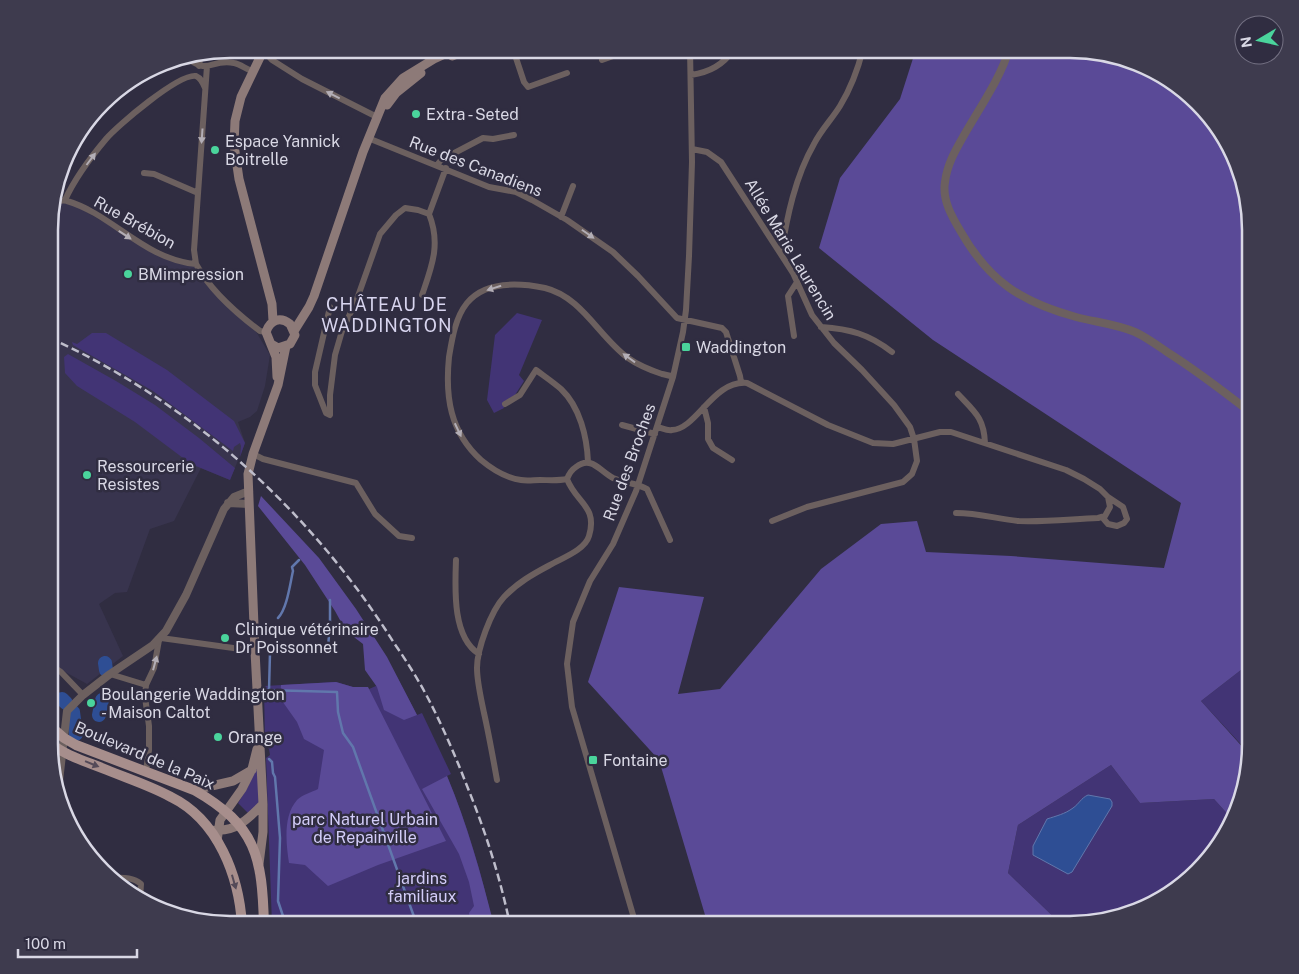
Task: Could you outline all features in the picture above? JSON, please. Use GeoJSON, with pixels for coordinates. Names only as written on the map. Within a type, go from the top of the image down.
{"type":"FeatureCollection","features":[{"type":"Feature","properties":{"kind":"main road"},"geometry":{"type":"LineString","coordinates":[[259,58],[241,96],[235,121],[235,161],[272,304],[285,324],[292,342],[278,348],[271,344]]}},
{"type":"Feature","properties":{"kind":"main road"},"geometry":{"type":"LineString","coordinates":[[278,385],[276,363],[266,332],[306,314],[377,117],[396,94],[422,71],[447,58]]}},
{"type":"Feature","properties":{"kind":"main road"},"geometry":{"type":"LineString","coordinates":[[259,864],[263,832],[263,804],[248,474],[253,454],[278,385],[286,346]]}},
{"type":"Feature","properties":{"kind":"main road","name":"Boulevard de la Paix"},"geometry":{"type":"LineString","coordinates":[[58,733],[76,745],[194,790],[212,800],[226,811],[239,825],[251,843],[259,864],[263,890],[264,916]]}},
{"type":"Feature","properties":{"kind":"main road"},"geometry":{"type":"LineString","coordinates":[[215,834],[220,820],[242,790],[252,770],[259,739]]}},
{"type":"Feature","properties":{"kind":"main road","name":"Boulevard de la Paix"},"geometry":{"type":"LineString","coordinates":[[58,748],[172,797],[195,814],[215,834],[236,886],[241,916]]}},
{"type":"Feature","properties":{"kind":"main road"},"geometry":{"type":"LineString","coordinates":[[194,790],[232,781],[252,770]]}},
{"type":"Feature","properties":{"kind":"main road"},"geometry":{"type":"LineString","coordinates":[[215,834],[239,825],[250,818],[263,804]]}},
{"type":"Feature","properties":{"kind":"street"},"geometry":{"type":"LineString","coordinates":[[271,58],[302,79],[377,117]]}},
{"type":"Feature","properties":{"kind":"street"},"geometry":{"type":"LineString","coordinates":[[516,58],[524,82],[528,87],[567,73]]}},
{"type":"Feature","properties":{"kind":"street"},"geometry":{"type":"LineString","coordinates":[[602,60],[608,58]]}},
{"type":"Feature","properties":{"kind":"street","name":"Rue des Broches"},"geometry":{"type":"LineString","coordinates":[[633,916],[572,707],[567,664],[573,622],[580,602],[626,517],[673,377],[684,321],[689,256],[692,149],[690,58]]}},
{"type":"Feature","properties":{"kind":"street"},"geometry":{"type":"LineString","coordinates":[[691,75],[707,72],[727,58]]}},
{"type":"Feature","properties":{"kind":"street"},"geometry":{"type":"LineString","coordinates":[[781,254],[788,214],[804,164],[814,143],[846,96],[855,77],[860,58]]}},
{"type":"Feature","properties":{"kind":"street"},"geometry":{"type":"LineString","coordinates":[[1005,58],[993,84],[952,157],[945,182],[945,197],[953,219],[968,244],[990,274],[1020,296],[1075,317],[1122,327],[1136,332],[1196,370],[1241,405]]}},
{"type":"Feature","properties":{"kind":"street"},"geometry":{"type":"LineString","coordinates":[[199,66],[200,60]]}},
{"type":"Feature","properties":{"kind":"street"},"geometry":{"type":"LineString","coordinates":[[193,62],[199,66],[225,62],[236,63],[252,71]]}},
{"type":"Feature","properties":{"kind":"street"},"geometry":{"type":"LineString","coordinates":[[207,66],[194,250],[196,264],[203,277],[227,302],[260,331],[266,332]]}},
{"type":"Feature","properties":{"kind":"street"},"geometry":{"type":"LineString","coordinates":[[60,201],[65,200],[92,156],[107,138],[132,114],[163,91],[189,77],[195,76],[200,78],[205,88]]}},
{"type":"Feature","properties":{"kind":"street"},"geometry":{"type":"LineString","coordinates":[[437,165],[441,160],[483,138],[493,139],[514,134]]}},
{"type":"Feature","properties":{"kind":"street","name":"Rue des Canadiens"},"geometry":{"type":"LineString","coordinates":[[368,138],[489,187],[516,192],[562,216],[613,252],[677,318],[684,321]]}},
{"type":"Feature","properties":{"kind":"street","name":"Allée Marie Laurencin"},"geometry":{"type":"LineString","coordinates":[[692,149],[707,152],[721,162],[781,254],[797,282],[812,315],[834,343],[894,405],[910,427],[914,439],[917,461],[912,474],[903,482],[806,507],[772,522]]}},
{"type":"Feature","properties":{"kind":"street"},"geometry":{"type":"LineString","coordinates":[[422,295],[433,261],[436,239],[429,214],[446,168]]}},
{"type":"Feature","properties":{"kind":"street"},"geometry":{"type":"LineString","coordinates":[[144,173],[154,174],[198,193]]}},
{"type":"Feature","properties":{"kind":"street"},"geometry":{"type":"LineString","coordinates":[[562,216],[573,186]]}},
{"type":"Feature","properties":{"kind":"street","name":"Rue Brébion"},"geometry":{"type":"LineString","coordinates":[[65,200],[89,211],[145,246],[184,264],[196,264]]}},
{"type":"Feature","properties":{"kind":"street"},"geometry":{"type":"LineString","coordinates":[[330,307],[315,372],[315,385],[326,413],[330,415],[332,377],[337,347],[370,265],[380,234],[396,214],[405,208],[429,214]]}},
{"type":"Feature","properties":{"kind":"street"},"geometry":{"type":"LineString","coordinates":[[794,336],[788,296],[797,282]]}},
{"type":"Feature","properties":{"kind":"street"},"geometry":{"type":"LineString","coordinates":[[566,479],[522,481],[508,477],[496,471],[478,457],[460,435],[450,406],[448,392],[449,363],[455,326],[467,304],[486,290],[504,285],[528,285],[558,292],[582,312],[626,357],[644,368],[673,377]]}},
{"type":"Feature","properties":{"kind":"street"},"geometry":{"type":"LineString","coordinates":[[684,321],[722,328],[726,332],[741,382]]}},
{"type":"Feature","properties":{"kind":"street"},"geometry":{"type":"LineString","coordinates":[[821,327],[845,329],[877,340],[892,352]]}},
{"type":"Feature","properties":{"kind":"street"},"geometry":{"type":"LineString","coordinates":[[505,404],[520,395],[536,370],[562,390],[572,405],[582,426],[587,446],[588,462]]}},
{"type":"Feature","properties":{"kind":"street"},"geometry":{"type":"LineString","coordinates":[[622,425],[656,430],[674,430],[683,427],[718,394],[734,384],[748,383],[828,425],[873,443],[893,444],[940,432],[952,432],[1066,470],[1100,489],[1123,507],[1126,519],[1124,523],[1117,526],[1108,524],[1102,517]]}},
{"type":"Feature","properties":{"kind":"street"},"geometry":{"type":"LineString","coordinates":[[958,394],[976,413],[984,428],[986,443]]}},
{"type":"Feature","properties":{"kind":"street"},"geometry":{"type":"LineString","coordinates":[[704,407],[708,423],[708,439],[713,448],[732,460]]}},
{"type":"Feature","properties":{"kind":"street"},"geometry":{"type":"LineString","coordinates":[[253,454],[263,459],[356,483],[375,514],[399,536],[412,538]]}},
{"type":"Feature","properties":{"kind":"street"},"geometry":{"type":"LineString","coordinates":[[566,479],[572,470],[581,463],[588,462],[595,464],[613,478],[648,489],[670,540]]}},
{"type":"Feature","properties":{"kind":"street"},"geometry":{"type":"LineString","coordinates":[[497,780],[477,667],[491,619],[503,598],[522,580],[577,549],[589,538],[591,527],[590,513],[570,488],[566,479]]}},
{"type":"Feature","properties":{"kind":"street"},"geometry":{"type":"LineString","coordinates":[[146,771],[149,750],[149,726],[145,697],[146,684],[154,668],[160,639],[186,595],[224,509],[234,497],[249,491]]}},
{"type":"Feature","properties":{"kind":"street"},"geometry":{"type":"LineString","coordinates":[[956,513],[968,513],[1018,521],[1102,517],[1105,516],[1110,507],[1108,496]]}},
{"type":"Feature","properties":{"kind":"street"},"geometry":{"type":"LineString","coordinates":[[228,504],[249,504]]}},
{"type":"Feature","properties":{"kind":"street"},"geometry":{"type":"LineString","coordinates":[[456,560],[457,613],[472,649],[480,654]]}},
{"type":"Feature","properties":{"kind":"street"},"geometry":{"type":"LineString","coordinates":[[60,771],[67,711],[110,674],[160,639],[255,651]]}},
{"type":"Feature","properties":{"kind":"street"},"geometry":{"type":"LineString","coordinates":[[58,670],[84,695]]}},
{"type":"Feature","properties":{"kind":"street"},"geometry":{"type":"LineString","coordinates":[[110,674],[146,684]]}},
{"type":"Feature","properties":{"kind":"street"},"geometry":{"type":"LineString","coordinates":[[122,878],[135,880],[141,884],[141,891]]}},
{"type":"Feature","properties":{"kind":"shaded area"},"geometry":{"type":"Polygon","coordinates":[[[65,200],[159,253],[196,264],[203,277],[252,325],[270,355],[265,386],[257,411],[250,417],[238,422],[245,443],[230,480],[201,468],[174,521],[150,529],[127,592],[115,593],[99,604],[123,656],[87,684],[58,668],[58,229],[60,202],[65,200]]]}},
{"type":"Feature","properties":{"kind":"green space"},"geometry":{"type":"Polygon","coordinates":[[[913,58],[1081,58],[1103,61],[1135,71],[1156,81],[1174,93],[1199,116],[1218,143],[1236,185],[1241,218],[1241,670],[1201,701],[1241,745],[1236,789],[1227,813],[1214,799],[1140,803],[1111,765],[1018,825],[1008,873],[1053,916],[705,916],[659,760],[588,682],[619,587],[704,597],[678,694],[720,689],[821,569],[881,524],[917,521],[926,552],[1011,556],[1164,568],[1181,503],[933,340],[819,248],[840,178],[900,99],[913,58]]]}},
{"type":"Feature","properties":{"kind":"green space"},"geometry":{"type":"Polygon","coordinates":[[[517,313],[542,320],[519,375],[524,381],[515,395],[503,403],[504,408],[494,413],[487,400],[495,335],[517,313]]]}},
{"type":"Feature","properties":{"kind":"green space"},"geometry":{"type":"Polygon","coordinates":[[[92,333],[106,333],[167,370],[234,421],[245,443],[240,457],[240,443],[234,447],[233,451],[153,391],[73,345],[72,342],[77,344],[92,333]]]}},
{"type":"Feature","properties":{"kind":"green space"},"geometry":{"type":"Polygon","coordinates":[[[68,354],[155,405],[199,438],[235,468],[230,480],[191,464],[135,422],[77,386],[65,373],[64,357],[68,354]]]}},
{"type":"Feature","properties":{"kind":"green space"},"geometry":{"type":"Polygon","coordinates":[[[261,496],[319,558],[356,609],[387,657],[417,715],[404,720],[384,710],[377,687],[365,670],[363,644],[346,631],[305,565],[258,506],[261,496]]]}},
{"type":"Feature","properties":{"kind":"green space"},"geometry":{"type":"Polygon","coordinates":[[[1241,670],[1241,744],[1201,701],[1241,670]]]}},
{"type":"Feature","properties":{"kind":"green space","name":"parc Naturel Urbain de Repainville"},"geometry":{"type":"Polygon","coordinates":[[[397,677],[417,715],[422,713],[451,774],[447,776],[473,849],[491,916],[272,916],[266,758],[270,755],[269,749],[265,746],[264,686],[336,682],[369,689],[397,677]]]}},
{"type":"Feature","properties":{"kind":"green space"},"geometry":{"type":"Polygon","coordinates":[[[336,682],[353,687],[368,687],[446,841],[378,865],[328,886],[305,865],[289,863],[287,830],[289,814],[297,800],[318,789],[324,750],[304,739],[297,722],[280,698],[281,685],[336,682]]]}},
{"type":"Feature","properties":{"kind":"green space"},"geometry":{"type":"Polygon","coordinates":[[[258,758],[259,802],[249,814],[238,803],[248,787],[258,758]]]}},
{"type":"Feature","properties":{"kind":"green space"},"geometry":{"type":"Polygon","coordinates":[[[1111,765],[1140,803],[1214,799],[1227,813],[1206,849],[1183,874],[1165,888],[1146,899],[1125,907],[1092,915],[1053,916],[1008,873],[1018,825],[1111,765]]]}},
{"type":"Feature","properties":{"kind":"green space"},"geometry":{"type":"Polygon","coordinates":[[[447,776],[473,849],[492,916],[470,916],[469,913],[474,906],[469,882],[459,854],[422,789],[447,776]]]}},
{"type":"Feature","properties":{"kind":"water"},"geometry":{"type":"Polygon","coordinates":[[[1088,795],[1110,799],[1112,806],[1072,872],[1068,874],[1033,855],[1033,846],[1047,819],[1070,810],[1088,795]]]}},
{"type":"Feature","properties":{"kind":"waterway"},"geometry":{"type":"LineString","coordinates":[[278,618],[284,609],[288,596],[293,571],[292,567],[299,560]]}},
{"type":"Feature","properties":{"kind":"waterway"},"geometry":{"type":"LineString","coordinates":[[284,648],[328,648],[330,600]]}},
{"type":"Feature","properties":{"kind":"waterway"},"geometry":{"type":"LineString","coordinates":[[269,690],[270,653]]}},
{"type":"Feature","properties":{"kind":"waterway"},"geometry":{"type":"LineString","coordinates":[[105,663],[106,670]]}},
{"type":"Feature","properties":{"kind":"waterway"},"geometry":{"type":"LineString","coordinates":[[266,690],[337,692],[338,712],[343,733],[353,747],[414,916]]}},
{"type":"Feature","properties":{"kind":"waterway"},"geometry":{"type":"LineString","coordinates":[[62,699],[66,703]]}},
{"type":"Feature","properties":{"kind":"waterway"},"geometry":{"type":"LineString","coordinates":[[99,715],[102,700]]}},
{"type":"Feature","properties":{"kind":"waterway"},"geometry":{"type":"LineString","coordinates":[[73,712],[76,734]]}},
{"type":"Feature","properties":{"kind":"waterway"},"geometry":{"type":"LineString","coordinates":[[269,759],[272,762],[275,777],[280,838],[278,901],[283,916]]}},
{"type":"Feature","properties":{"kind":"railway"},"geometry":{"type":"LineString","coordinates":[[58,342],[102,364],[152,395],[199,428],[244,465],[286,506],[325,549],[361,595],[428,698],[472,798],[496,870],[508,916]]}},
{"type":"Feature","properties":{"kind":"place","name":"Extra - Seted"},"geometry":{"type":"Point","coordinates":[416,114]}},
{"type":"Feature","properties":{"kind":"place","name":"Espace Yannick Boitrelle"},"geometry":{"type":"Point","coordinates":[215,150]}},
{"type":"Feature","properties":{"kind":"place","name":"BMimpression"},"geometry":{"type":"Point","coordinates":[128,274]}},
{"type":"Feature","properties":{"kind":"place","name":"Waddington"},"geometry":{"type":"Point","coordinates":[686,347]}},
{"type":"Feature","properties":{"kind":"place","name":"Ressourcerie Resistes"},"geometry":{"type":"Point","coordinates":[87,475]}},
{"type":"Feature","properties":{"kind":"place","name":"Clinique vétérinaire Dr Poissonnet"},"geometry":{"type":"Point","coordinates":[225,638]}},
{"type":"Feature","properties":{"kind":"place","name":"Boulangerie Waddington - Maison Caltot"},"geometry":{"type":"Point","coordinates":[91,703]}},
{"type":"Feature","properties":{"kind":"place","name":"Orange"},"geometry":{"type":"Point","coordinates":[218,737]}},
{"type":"Feature","properties":{"kind":"place","name":"Fontaine"},"geometry":{"type":"Point","coordinates":[593,760]}},
{"type":"Feature","properties":{"kind":"district","name":"CHÂTEAU DE WADDINGTON"},"geometry":{"type":"Point","coordinates":[387,315]}},
{"type":"Feature","properties":{"kind":"park label","name":"jardins familiaux"},"geometry":{"type":"Point","coordinates":[422,887]}}]}
